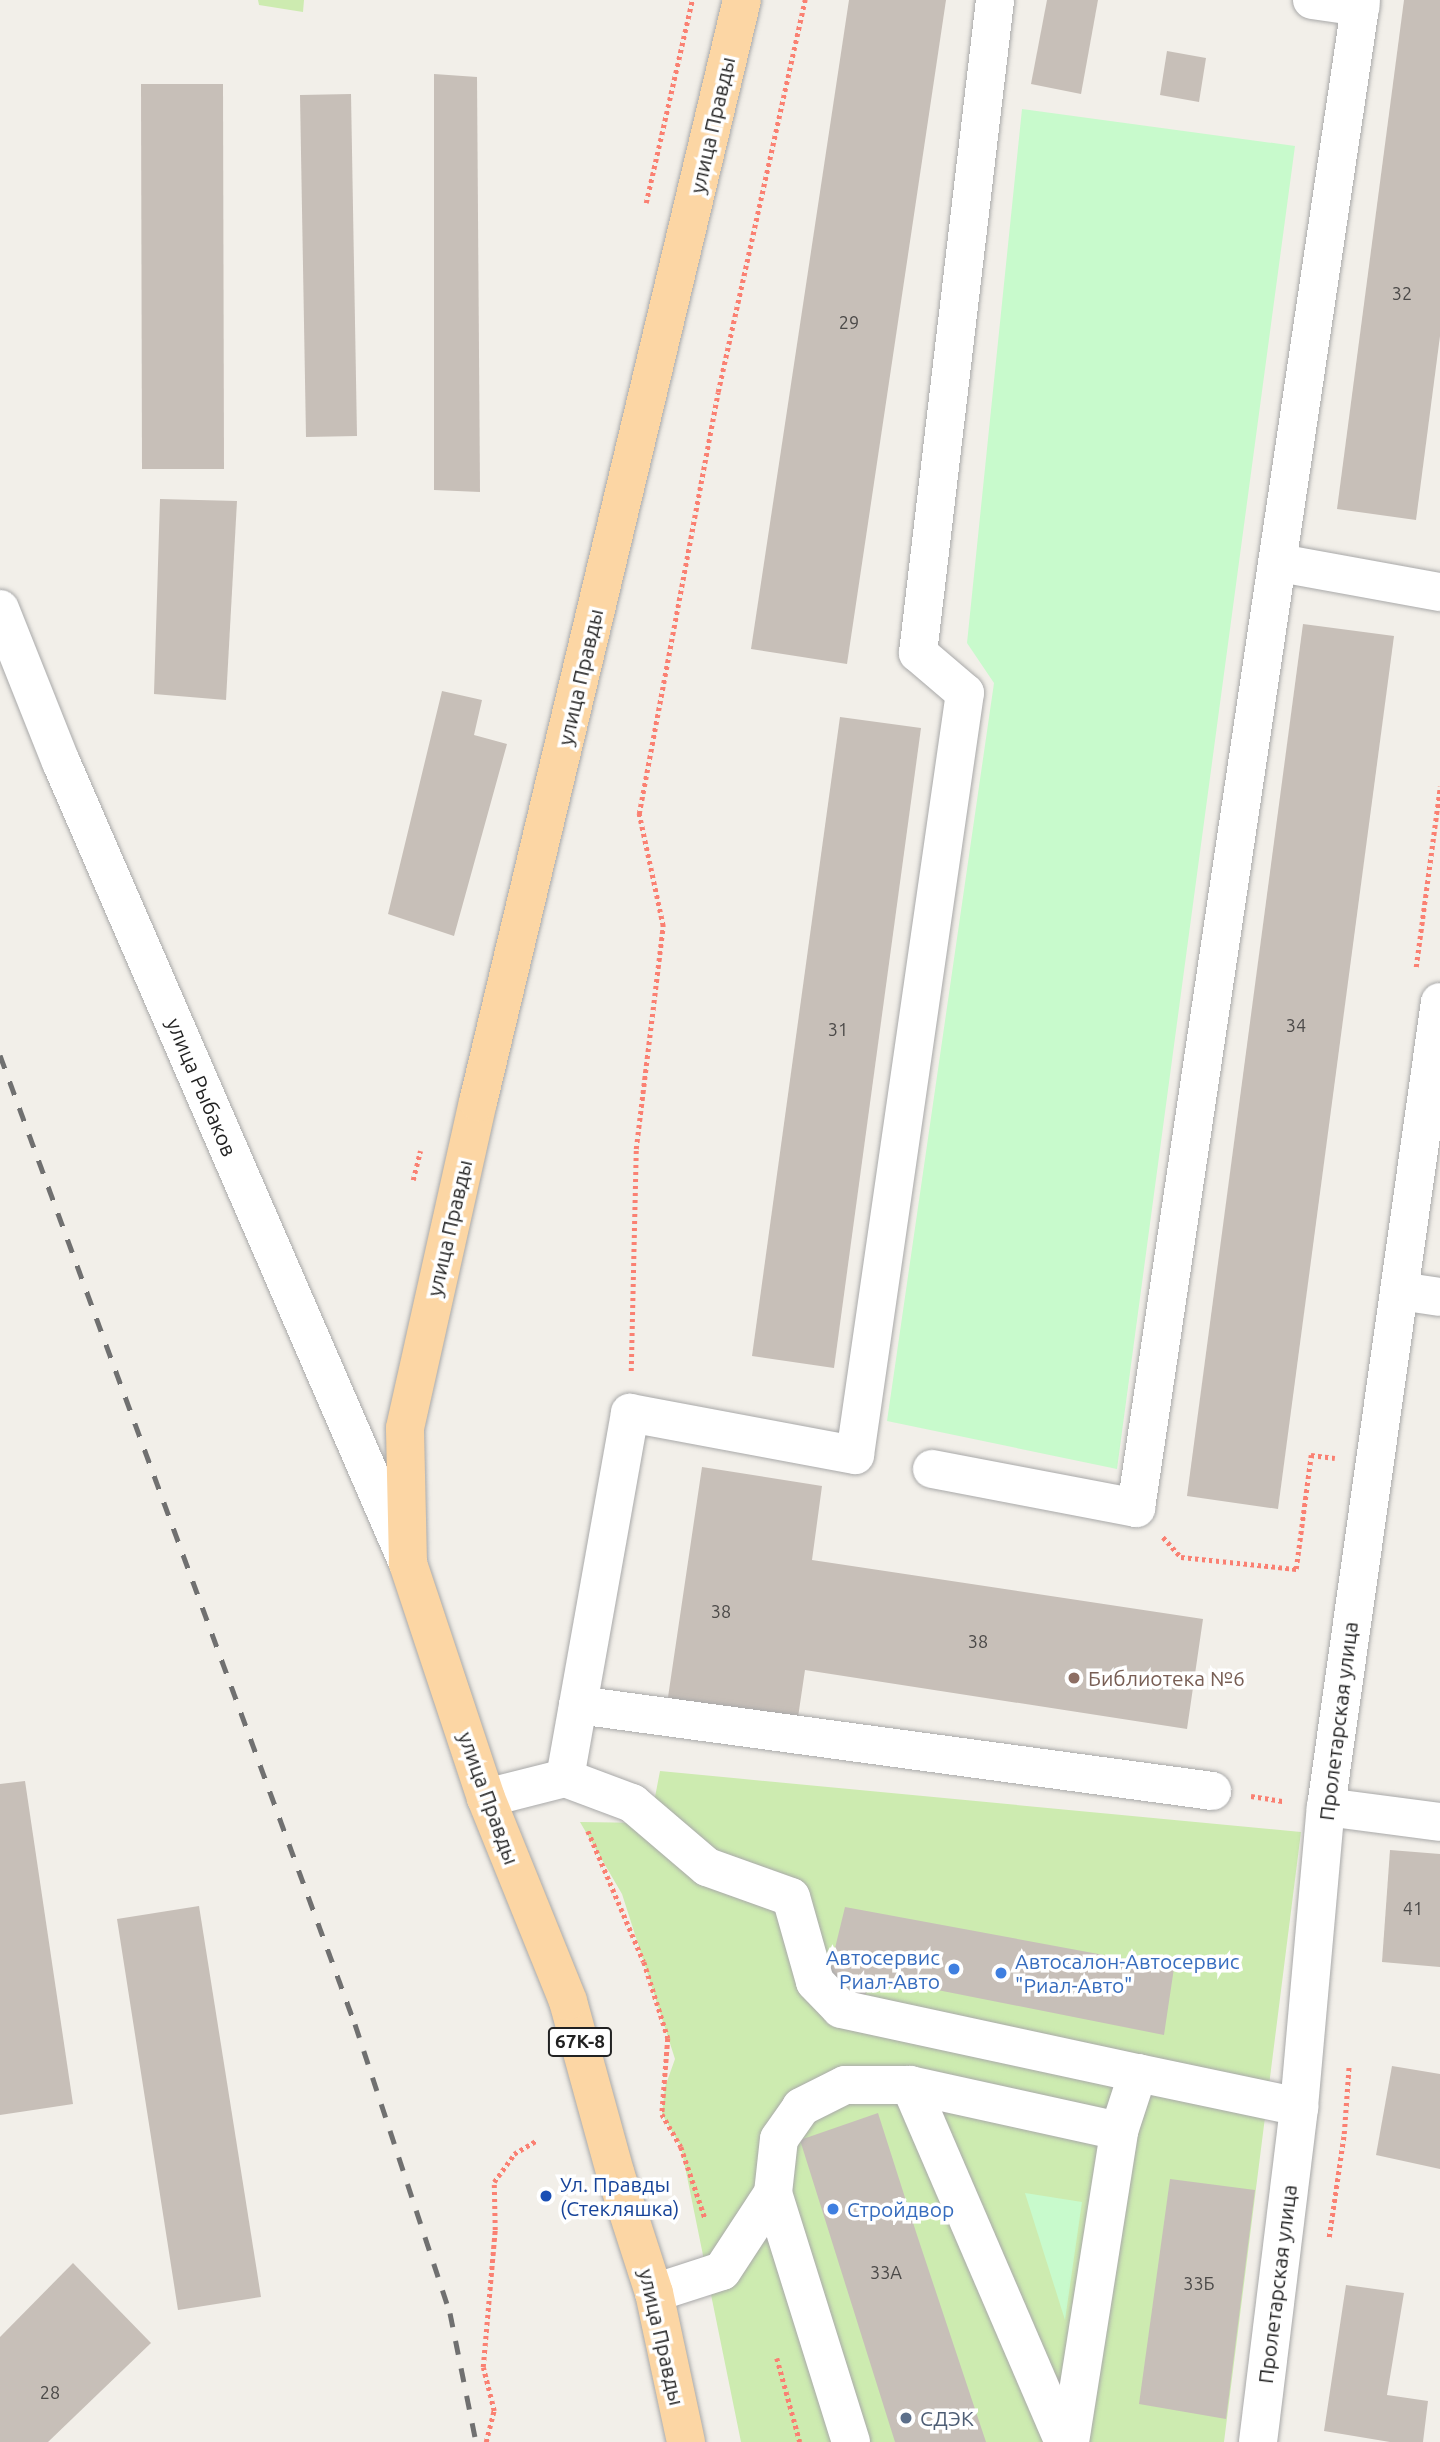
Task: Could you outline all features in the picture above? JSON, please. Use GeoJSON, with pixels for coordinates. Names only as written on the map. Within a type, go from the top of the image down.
{"type":"FeatureCollection","features":[{"type":"Feature","properties":{"kind":"main road","name":"улица Правды"},"geometry":{"type":"LineString","coordinates":[[686,2442],[654,2293],[615,2172],[568,2001],[486,1798],[408,1563],[405,1428],[481,1089],[742,0]]}},
{"type":"Feature","properties":{"kind":"street"},"geometry":{"type":"LineString","coordinates":[[565,1778],[631,1413],[855,1455],[965,692],[918,653],[995,0]]}},
{"type":"Feature","properties":{"kind":"street"},"geometry":{"type":"LineString","coordinates":[[932,1469],[1136,1508],[1280,563],[1361,4],[1312,0]]}},
{"type":"Feature","properties":{"kind":"street"},"geometry":{"type":"LineString","coordinates":[[1280,563],[1440,592]]}},
{"type":"Feature","properties":{"kind":"street","name":"улица Рыбаков"},"geometry":{"type":"LineString","coordinates":[[0,609],[61,762],[408,1563]]}},
{"type":"Feature","properties":{"kind":"street","name":"Пролетарская улица"},"geometry":{"type":"LineString","coordinates":[[1258,2442],[1299,2107],[1326,1807],[1440,1002]]}},
{"type":"Feature","properties":{"kind":"street"},"geometry":{"type":"LineString","coordinates":[[1400,1291],[1440,1297]]}},
{"type":"Feature","properties":{"kind":"street"},"geometry":{"type":"LineString","coordinates":[[578,1705],[1212,1791]]}},
{"type":"Feature","properties":{"kind":"street"},"geometry":{"type":"LineString","coordinates":[[486,1798],[565,1778],[632,1803],[707,1867],[791,1897],[815,1982],[841,2009],[1299,2107]]}},
{"type":"Feature","properties":{"kind":"street"},"geometry":{"type":"LineString","coordinates":[[1326,1807],[1440,1822]]}},
{"type":"Feature","properties":{"kind":"street"},"geometry":{"type":"LineString","coordinates":[[1070,2442],[1119,2131],[1138,2073]]}},
{"type":"Feature","properties":{"kind":"street"},"geometry":{"type":"LineString","coordinates":[[851,2442],[773,2193],[779,2139],[801,2107],[845,2085],[910,2085],[1119,2131]]}},
{"type":"Feature","properties":{"kind":"street"},"geometry":{"type":"LineString","coordinates":[[910,2085],[1064,2442]]}},
{"type":"Feature","properties":{"kind":"street"},"geometry":{"type":"LineString","coordinates":[[654,2293],[722,2271],[773,2193]]}},
{"type":"Feature","properties":{"kind":"path"},"geometry":{"type":"LineString","coordinates":[[631,1413],[636,1149],[663,926],[639,814],[718,392],[805,0]]}},
{"type":"Feature","properties":{"kind":"path"},"geometry":{"type":"LineString","coordinates":[[1136,1508],[1181,1557],[1296,1569],[1311,1455]]}},
{"type":"Feature","properties":{"kind":"path"},"geometry":{"type":"LineString","coordinates":[[565,1778],[644,1962],[668,2038],[662,2114],[681,2147],[722,2271]]}},
{"type":"Feature","properties":{"kind":"path"},"geometry":{"type":"LineString","coordinates":[[1212,1791],[1326,1807]]}},
{"type":"Feature","properties":{"kind":"path"},"geometry":{"type":"LineString","coordinates":[[486,2442],[494,2411],[483,2367],[495,2230],[494,2182],[514,2154],[537,2140]]}},
{"type":"Feature","properties":{"kind":"path"},"geometry":{"type":"LineString","coordinates":[[775,2350],[800,2442]]}},
{"type":"Feature","properties":{"kind":"green space"},"geometry":{"type":"Polygon","coordinates":[[[258,0],[304,0],[303,12],[259,5],[258,0]]]}},
{"type":"Feature","properties":{"kind":"green space"},"geometry":{"type":"Polygon","coordinates":[[[1022,109],[1295,146],[1117,1469],[887,1421],[994,683],[967,643],[1022,109]]]}},
{"type":"Feature","properties":{"kind":"green space"},"geometry":{"type":"Polygon","coordinates":[[[660,1771],[1301,1832],[1224,2442],[741,2442],[681,2147],[662,2114],[665,2087],[675,2059],[622,1894],[580,1822],[650,1823],[660,1771]]]}},
{"type":"Feature","properties":{"kind":"green space"},"geometry":{"type":"Polygon","coordinates":[[[1025,2193],[1082,2202],[1065,2320],[1025,2193]]]}},
{"type":"Feature","properties":{"kind":"building"},"geometry":{"type":"Polygon","coordinates":[[[849,0],[946,0],[847,664],[751,649],[849,0]]]}},
{"type":"Feature","properties":{"kind":"building"},"geometry":{"type":"Polygon","coordinates":[[[1047,0],[1098,0],[1081,94],[1031,84],[1047,0]]]}},
{"type":"Feature","properties":{"kind":"building"},"geometry":{"type":"Polygon","coordinates":[[[1404,0],[1440,0],[1440,336],[1416,520],[1337,509],[1404,0]]]}},
{"type":"Feature","properties":{"kind":"building"},"geometry":{"type":"Polygon","coordinates":[[[1167,51],[1206,58],[1199,102],[1160,95],[1167,51]]]}},
{"type":"Feature","properties":{"kind":"building"},"geometry":{"type":"Polygon","coordinates":[[[434,74],[477,77],[480,492],[434,490],[434,74]]]}},
{"type":"Feature","properties":{"kind":"building"},"geometry":{"type":"Polygon","coordinates":[[[141,84],[223,84],[224,469],[142,469],[141,84]]]}},
{"type":"Feature","properties":{"kind":"building"},"geometry":{"type":"Polygon","coordinates":[[[351,94],[357,436],[306,437],[300,95],[351,94]]]}},
{"type":"Feature","properties":{"kind":"building"},"geometry":{"type":"Polygon","coordinates":[[[160,499],[237,501],[226,700],[154,694],[160,499]]]}},
{"type":"Feature","properties":{"kind":"building"},"geometry":{"type":"Polygon","coordinates":[[[1303,624],[1394,636],[1278,1509],[1187,1496],[1303,624]]]}},
{"type":"Feature","properties":{"kind":"building"},"geometry":{"type":"Polygon","coordinates":[[[442,691],[482,700],[474,735],[507,744],[454,936],[388,914],[442,691]]]}},
{"type":"Feature","properties":{"kind":"building"},"geometry":{"type":"Polygon","coordinates":[[[840,717],[921,728],[834,1368],[752,1356],[840,717]]]}},
{"type":"Feature","properties":{"kind":"building"},"geometry":{"type":"Polygon","coordinates":[[[702,1467],[822,1486],[812,1560],[1203,1619],[1187,1729],[805,1670],[797,1724],[667,1704],[702,1467]]]}},
{"type":"Feature","properties":{"kind":"building"},"geometry":{"type":"Polygon","coordinates":[[[25,1781],[73,2104],[0,2115],[0,1784],[25,1781]]]}},
{"type":"Feature","properties":{"kind":"building"},"geometry":{"type":"Polygon","coordinates":[[[1390,1850],[1440,1854],[1440,1967],[1382,1962],[1390,1850]]]}},
{"type":"Feature","properties":{"kind":"building"},"geometry":{"type":"Polygon","coordinates":[[[199,1906],[261,2297],[178,2310],[117,1919],[199,1906]]]}},
{"type":"Feature","properties":{"kind":"building","name":"Автосалон-Автосервис \"Риал-Авто\""},"geometry":{"type":"Polygon","coordinates":[[[845,1907],[1174,1968],[1164,2035],[877,1978],[864,1996],[847,1995],[828,1977],[845,1907]]]}},
{"type":"Feature","properties":{"kind":"building"},"geometry":{"type":"Polygon","coordinates":[[[1392,2066],[1440,2074],[1440,2169],[1376,2155],[1392,2066]]]}},
{"type":"Feature","properties":{"kind":"building"},"geometry":{"type":"Polygon","coordinates":[[[878,2113],[986,2442],[895,2442],[800,2140],[878,2113]]]}},
{"type":"Feature","properties":{"kind":"building"},"geometry":{"type":"Polygon","coordinates":[[[1170,2179],[1255,2190],[1226,2419],[1139,2404],[1170,2179]]]}},
{"type":"Feature","properties":{"kind":"building"},"geometry":{"type":"Polygon","coordinates":[[[73,2263],[151,2343],[48,2442],[0,2442],[0,2337],[73,2263]]]}},
{"type":"Feature","properties":{"kind":"building"},"geometry":{"type":"Polygon","coordinates":[[[1346,2285],[1404,2293],[1387,2395],[1428,2401],[1423,2442],[1390,2442],[1324,2431],[1346,2285]]]}},
{"type":"Feature","properties":{"kind":"railway"},"geometry":{"type":"LineString","coordinates":[[0,1055],[355,2024],[450,2313],[476,2442]]}},
{"type":"Feature","properties":{"kind":"place","name":"Библиотека №6"},"geometry":{"type":"Point","coordinates":[1074,1678]}},
{"type":"Feature","properties":{"kind":"place","name":"Автосервис Риал-Авто"},"geometry":{"type":"Point","coordinates":[954,1969]}},
{"type":"Feature","properties":{"kind":"place","name":"Автосалон-Автосервис \"Риал-Авто\""},"geometry":{"type":"Point","coordinates":[1001,1973]}},
{"type":"Feature","properties":{"kind":"place","name":"Ул. Правды (Стекляшка)"},"geometry":{"type":"Point","coordinates":[546,2196]}},
{"type":"Feature","properties":{"kind":"place","name":"Стройдвор"},"geometry":{"type":"Point","coordinates":[833,2209]}},
{"type":"Feature","properties":{"kind":"place","name":"СДЭК"},"geometry":{"type":"Point","coordinates":[906,2418]}}]}
